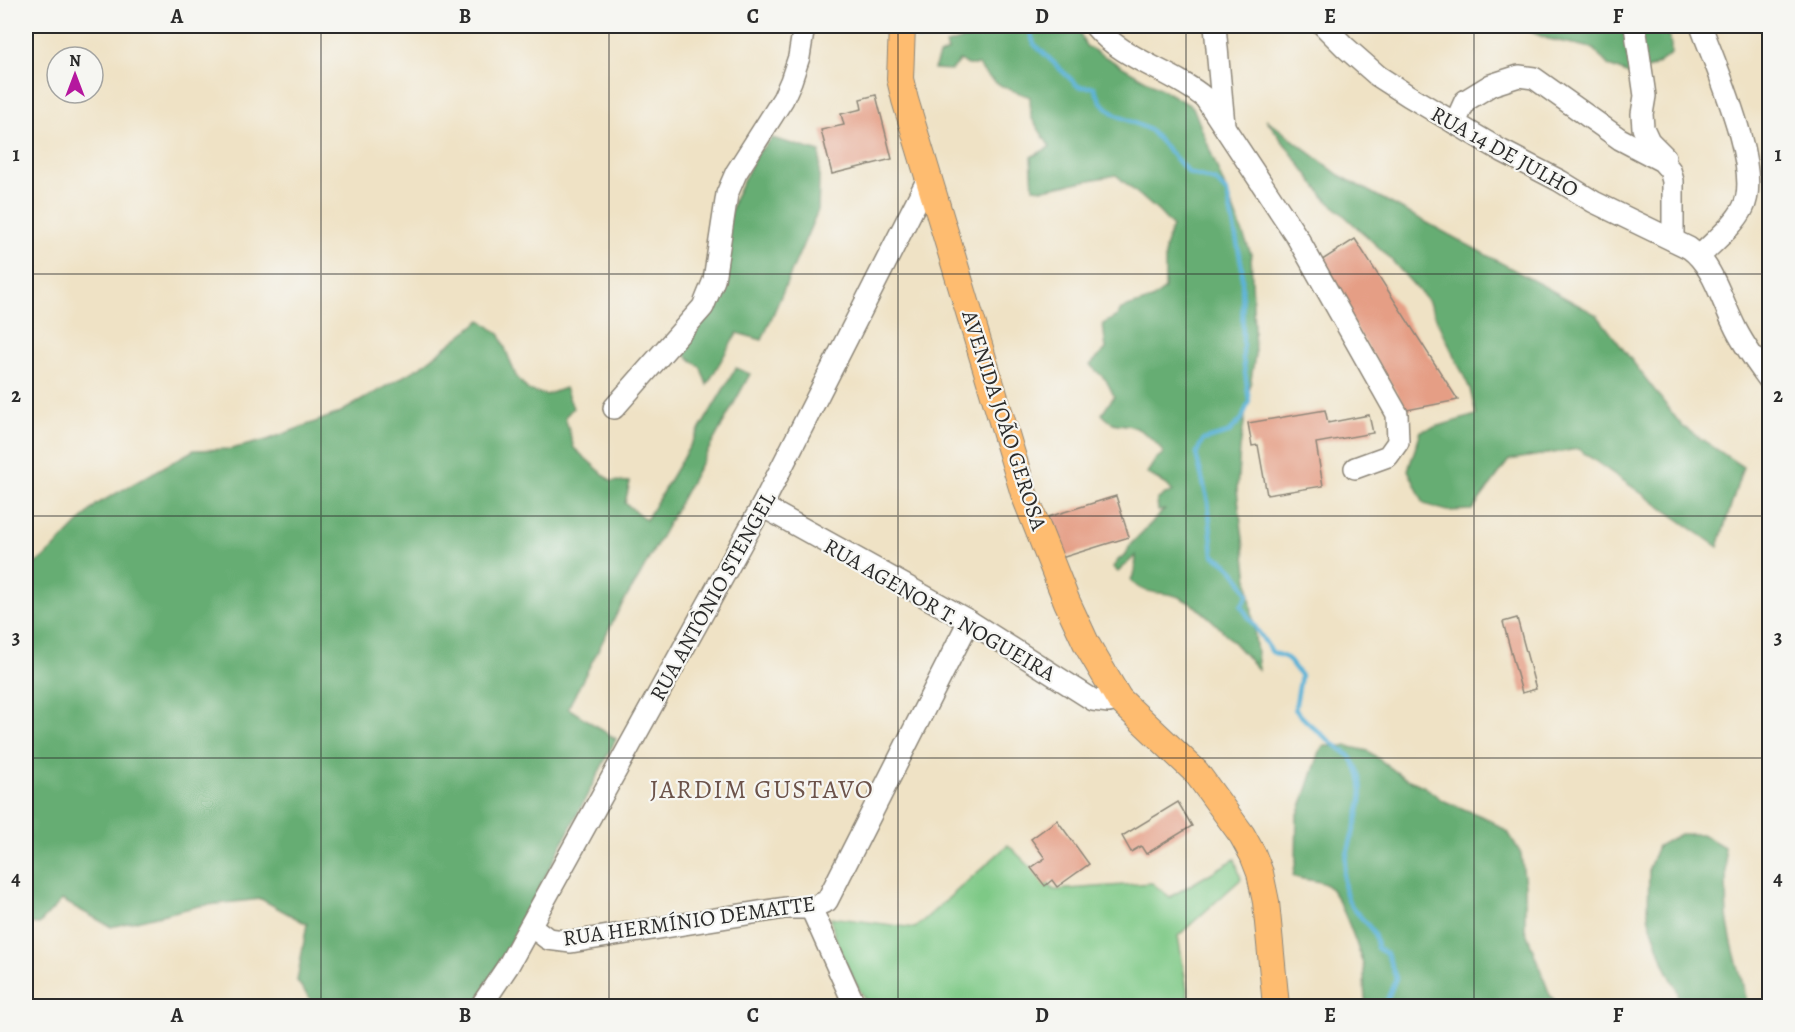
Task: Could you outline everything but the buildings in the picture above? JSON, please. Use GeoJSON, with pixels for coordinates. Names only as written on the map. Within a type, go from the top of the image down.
{"type":"FeatureCollection","features":[{"type":"Feature","properties":{"kind":"main road","name":"AVENIDA JOÃO GEROSA"},"geometry":{"type":"LineString","coordinates":[[902,26],[900,78],[1024,494],[1082,634],[1119,699],[1196,772],[1253,855],[1260,873],[1266,902],[1276,1006]]}},
{"type":"Feature","properties":{"kind":"street"},"geometry":{"type":"LineString","coordinates":[[614,408],[703,307],[714,280],[728,194],[736,173],[783,99],[800,57],[804,26]]}},
{"type":"Feature","properties":{"kind":"street"},"geometry":{"type":"LineString","coordinates":[[1095,26],[1111,43],[1193,88],[1205,98],[1297,237],[1397,414],[1398,442],[1388,456],[1355,468]]}},
{"type":"Feature","properties":{"kind":"street"},"geometry":{"type":"LineString","coordinates":[[1215,26],[1224,126]]}},
{"type":"Feature","properties":{"kind":"street","name":"RUA 14 DE JULHO"},"geometry":{"type":"LineString","coordinates":[[1324,26],[1378,76],[1409,96],[1594,202],[1673,240],[1700,256]]}},
{"type":"Feature","properties":{"kind":"street"},"geometry":{"type":"LineString","coordinates":[[1635,26],[1645,96],[1642,114],[1643,128],[1649,141],[1663,153],[1671,170],[1673,181],[1673,240]]}},
{"type":"Feature","properties":{"kind":"street"},"geometry":{"type":"LineString","coordinates":[[1701,26],[1739,127],[1748,168],[1745,206],[1734,221],[1700,256],[1735,327],[1770,381]]}},
{"type":"Feature","properties":{"kind":"street"},"geometry":{"type":"LineString","coordinates":[[1455,123],[1465,101],[1491,84],[1519,76],[1534,78],[1620,139],[1662,161],[1671,170]]}},
{"type":"Feature","properties":{"kind":"street","name":"RUA ANTÔNIO STENGEL"},"geometry":{"type":"LineString","coordinates":[[481,1006],[531,926],[762,506],[929,177]]}},
{"type":"Feature","properties":{"kind":"street","name":"RUA AGENOR T. NOGUEIRA"},"geometry":{"type":"LineString","coordinates":[[762,506],[969,621],[1093,700],[1109,702],[1119,699]]}},
{"type":"Feature","properties":{"kind":"street","name":"RUA HERMÍNIO DEMATTE"},"geometry":{"type":"LineString","coordinates":[[531,926],[548,939],[570,942],[785,908],[811,908],[827,901],[969,621]]}},
{"type":"Feature","properties":{"kind":"street"},"geometry":{"type":"LineString","coordinates":[[811,908],[855,1006]]}},
{"type":"Feature","properties":{"kind":"green space"},"geometry":{"type":"Polygon","coordinates":[[[983,26],[1077,26],[1086,46],[1193,107],[1251,254],[1255,355],[1240,448],[1237,490],[1259,670],[1213,621],[1192,604],[1175,595],[1148,591],[1136,586],[1131,580],[1135,571],[1136,555],[1118,572],[1113,567],[1119,559],[1126,555],[1130,545],[1164,510],[1158,511],[1157,500],[1173,492],[1167,485],[1147,473],[1156,459],[1164,453],[1159,446],[1140,430],[1116,424],[1102,414],[1114,396],[1106,380],[1090,365],[1106,349],[1103,324],[1117,316],[1121,309],[1152,299],[1165,289],[1165,248],[1172,226],[1116,175],[1044,189],[1033,188],[1031,157],[1050,147],[1031,117],[1030,97],[995,82],[979,65],[968,65],[960,60],[951,70],[934,69],[939,55],[948,51],[946,44],[980,35],[983,26]]]}},
{"type":"Feature","properties":{"kind":"green space"},"geometry":{"type":"Polygon","coordinates":[[[1523,26],[1666,26],[1671,54],[1653,67],[1631,75],[1609,66],[1592,48],[1548,39],[1526,30],[1523,26]]]}},
{"type":"Feature","properties":{"kind":"green space"},"geometry":{"type":"Polygon","coordinates":[[[1266,119],[1339,175],[1597,315],[1682,426],[1743,467],[1718,547],[1578,449],[1509,460],[1472,510],[1447,511],[1424,504],[1408,470],[1421,431],[1476,415],[1470,389],[1428,301],[1386,254],[1324,197],[1266,119]]]}},
{"type":"Feature","properties":{"kind":"green space"},"geometry":{"type":"Polygon","coordinates":[[[772,138],[820,152],[818,210],[762,340],[737,333],[707,385],[701,368],[676,347],[706,311],[734,200],[756,155],[772,138]]]}},
{"type":"Feature","properties":{"kind":"green space"},"geometry":{"type":"Polygon","coordinates":[[[481,320],[500,335],[516,376],[528,390],[546,395],[565,388],[573,408],[565,417],[574,448],[611,481],[630,482],[625,503],[646,520],[736,368],[750,374],[621,606],[568,708],[616,739],[527,912],[475,1006],[315,1006],[297,981],[307,924],[261,899],[199,906],[111,927],[62,900],[39,924],[26,923],[26,570],[46,556],[97,504],[194,450],[231,449],[267,440],[339,413],[420,367],[481,320]]]}},
{"type":"Feature","properties":{"kind":"green space"},"geometry":{"type":"Polygon","coordinates":[[[1324,746],[1346,746],[1368,751],[1403,777],[1425,787],[1442,800],[1486,818],[1508,832],[1521,854],[1525,885],[1525,929],[1550,995],[1559,1006],[1367,1006],[1363,964],[1348,921],[1337,898],[1325,884],[1293,876],[1296,860],[1297,814],[1320,751],[1324,746]]]}},
{"type":"Feature","properties":{"kind":"green space"},"geometry":{"type":"Polygon","coordinates":[[[1680,834],[1702,834],[1724,847],[1729,926],[1748,1006],[1678,1006],[1678,992],[1665,966],[1648,917],[1649,868],[1658,846],[1680,834]]]}},
{"type":"Feature","properties":{"kind":"green space"},"geometry":{"type":"Polygon","coordinates":[[[1008,845],[1054,890],[1152,883],[1170,897],[1235,859],[1241,879],[1178,936],[1190,1006],[868,1006],[840,952],[831,917],[915,928],[1008,845]]]}},
{"type":"Feature","properties":{"kind":"waterway"},"geometry":{"type":"LineString","coordinates":[[918,38],[941,38],[986,26]]}},
{"type":"Feature","properties":{"kind":"waterway"},"geometry":{"type":"LineString","coordinates":[[1028,26],[1034,44],[1079,87],[1094,87],[1101,102],[1114,114],[1150,130],[1189,173],[1216,181],[1227,193],[1242,267],[1243,358],[1249,401],[1242,419],[1228,433],[1203,440],[1196,454],[1208,502],[1213,555],[1230,567],[1241,582],[1248,595],[1241,606],[1272,652],[1287,658],[1301,676],[1295,709],[1349,756],[1360,777],[1362,793],[1346,860],[1344,877],[1346,894],[1353,908],[1369,926],[1377,948],[1387,954],[1396,978],[1386,1003],[1387,1006]]}},
{"type":"Feature","properties":{"kind":"district","name":"JARDIM GUSTAVO"},"geometry":{"type":"Point","coordinates":[762,789]}}]}
